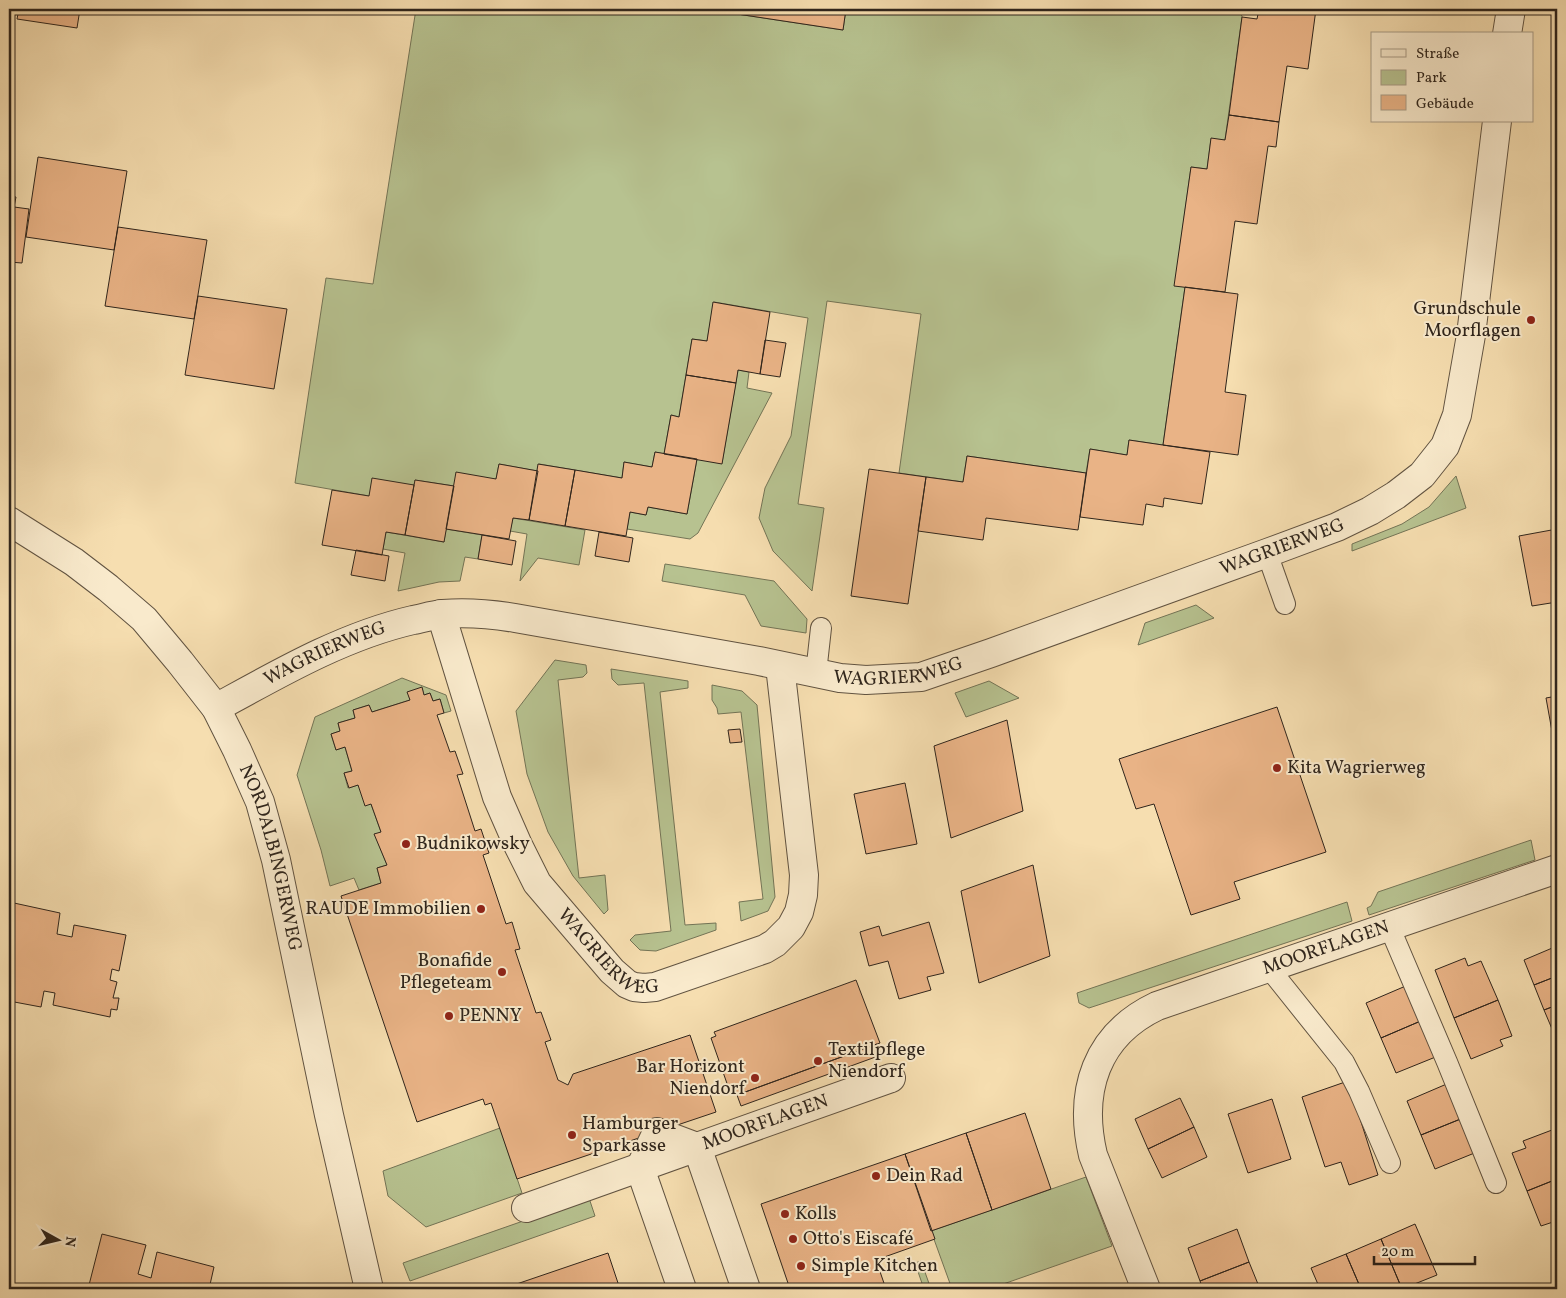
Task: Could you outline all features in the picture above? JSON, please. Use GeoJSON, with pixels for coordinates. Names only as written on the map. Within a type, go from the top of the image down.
{"type":"FeatureCollection","features":[{"type":"Feature","properties":{"kind":"street"},"geometry":{"type":"LineString","coordinates":[[1507,32],[1511,9]]}},
{"type":"Feature","properties":{"kind":"street","name":"WAGRIERWEG"},"geometry":{"type":"LineString","coordinates":[[216,708],[272,677],[352,638],[441,614],[481,613],[514,618],[840,678],[866,680],[921,677],[1337,527],[1370,511],[1396,495],[1422,475],[1445,446],[1457,415],[1463,385],[1471,335],[1497,122]]}},
{"type":"Feature","properties":{"kind":"street","name":"NORDALBINGERWEG"},"geometry":{"type":"LineString","coordinates":[[9,521],[74,562],[144,619],[216,708],[237,750],[260,802],[276,860],[329,1115],[369,1289]]}},
{"type":"Feature","properties":{"kind":"street","name":"WAGRIERWEG"},"geometry":{"type":"LineString","coordinates":[[441,614],[497,797],[518,846],[537,883],[612,971],[627,984],[644,988],[655,987],[765,949],[782,938],[791,927],[799,912],[803,895],[804,874],[780,666]]}},
{"type":"Feature","properties":{"kind":"street","name":"MOORFLAGEN"},"geometry":{"type":"LineString","coordinates":[[1146,1289],[1093,1155],[1088,1137],[1090,1092],[1097,1066],[1106,1046],[1122,1028],[1139,1014],[1157,1006],[1557,869]]}},
{"type":"Feature","properties":{"kind":"street","name":"MOORFLAGEN"},"geometry":{"type":"LineString","coordinates":[[526,1208],[892,1078]]}},
{"type":"Feature","properties":{"kind":"street"},"geometry":{"type":"LineString","coordinates":[[697,1147],[746,1289]]}},
{"type":"Feature","properties":{"kind":"street"},"geometry":{"type":"LineString","coordinates":[[640,1168],[682,1289]]}},
{"type":"Feature","properties":{"kind":"lane"},"geometry":{"type":"LineString","coordinates":[[1266,552],[1285,604]]}},
{"type":"Feature","properties":{"kind":"lane"},"geometry":{"type":"LineString","coordinates":[[816,673],[821,628]]}},
{"type":"Feature","properties":{"kind":"lane"},"geometry":{"type":"LineString","coordinates":[[1388,926],[1447,1062],[1496,1183]]}},
{"type":"Feature","properties":{"kind":"lane"},"geometry":{"type":"LineString","coordinates":[[1268,968],[1344,1062],[1359,1091],[1390,1163]]}},
{"type":"Feature","properties":{"kind":"green space"},"geometry":{"type":"Polygon","coordinates":[[[416,9],[539,9],[558,12],[559,9],[704,9],[843,30],[846,9],[1240,9],[1242,17],[1225,140],[1211,139],[1207,169],[1191,167],[1175,285],[1185,287],[1163,445],[1129,440],[1127,455],[1090,449],[1086,473],[967,456],[963,482],[899,473],[921,314],[827,301],[798,504],[824,508],[812,591],[773,551],[759,518],[765,488],[791,436],[808,318],[714,302],[707,341],[692,339],[679,417],[671,415],[664,454],[655,452],[652,467],[624,462],[622,478],[539,464],[537,471],[499,464],[496,479],[454,486],[415,480],[414,485],[369,496],[295,483],[326,278],[373,284],[416,9]]]}},
{"type":"Feature","properties":{"kind":"green space"},"geometry":{"type":"Polygon","coordinates":[[[738,370],[749,372],[747,388],[772,393],[698,533],[690,539],[627,529],[630,512],[646,515],[648,507],[687,514],[697,459],[722,463],[738,370]]]}},
{"type":"Feature","properties":{"kind":"green space"},"geometry":{"type":"Polygon","coordinates":[[[1456,476],[1466,508],[1352,551],[1352,544],[1402,524],[1429,507],[1456,476]]]}},
{"type":"Feature","properties":{"kind":"green space"},"geometry":{"type":"Polygon","coordinates":[[[513,518],[585,530],[579,565],[538,558],[520,581],[527,534],[510,531],[513,518]]]}},
{"type":"Feature","properties":{"kind":"green space"},"geometry":{"type":"Polygon","coordinates":[[[446,529],[482,535],[478,559],[465,557],[460,581],[439,582],[398,591],[405,553],[383,549],[386,532],[444,542],[446,529]]]}},
{"type":"Feature","properties":{"kind":"green space"},"geometry":{"type":"Polygon","coordinates":[[[665,564],[774,581],[807,619],[806,633],[761,626],[745,595],[662,581],[665,564]]]}},
{"type":"Feature","properties":{"kind":"green space"},"geometry":{"type":"Polygon","coordinates":[[[1196,605],[1214,618],[1138,645],[1145,623],[1196,605]]]}},
{"type":"Feature","properties":{"kind":"green space"},"geometry":{"type":"Polygon","coordinates":[[[555,660],[586,665],[587,673],[583,677],[558,680],[579,878],[605,875],[608,910],[604,914],[573,876],[548,832],[527,774],[516,711],[555,660]]]}},
{"type":"Feature","properties":{"kind":"green space"},"geometry":{"type":"Polygon","coordinates":[[[611,669],[688,681],[688,688],[660,692],[685,925],[716,923],[716,930],[656,951],[640,950],[630,940],[635,935],[671,931],[644,683],[618,685],[612,679],[611,669]]]}},
{"type":"Feature","properties":{"kind":"green space"},"geometry":{"type":"Polygon","coordinates":[[[402,678],[446,695],[451,711],[444,713],[440,699],[433,701],[430,693],[424,695],[422,688],[408,692],[410,700],[372,712],[369,705],[353,710],[355,718],[338,723],[340,731],[331,734],[336,750],[345,747],[352,771],[344,773],[348,788],[358,785],[371,804],[381,832],[375,835],[387,865],[377,868],[381,883],[359,890],[354,878],[330,886],[321,850],[297,775],[315,717],[402,678]]]}},
{"type":"Feature","properties":{"kind":"green space"},"geometry":{"type":"Polygon","coordinates":[[[989,681],[1019,698],[966,717],[955,693],[989,681]]]}},
{"type":"Feature","properties":{"kind":"green space"},"geometry":{"type":"Polygon","coordinates":[[[712,685],[742,691],[757,705],[775,897],[768,911],[741,921],[739,902],[763,899],[741,712],[718,714],[712,700],[712,685]]]}},
{"type":"Feature","properties":{"kind":"green space"},"geometry":{"type":"Polygon","coordinates":[[[1531,840],[1535,860],[1369,915],[1367,908],[1371,906],[1378,892],[1531,840]]]}},
{"type":"Feature","properties":{"kind":"green space"},"geometry":{"type":"Polygon","coordinates":[[[1347,902],[1352,921],[1089,1008],[1079,1003],[1077,993],[1347,902]]]}},
{"type":"Feature","properties":{"kind":"green space"},"geometry":{"type":"Polygon","coordinates":[[[500,1128],[522,1193],[426,1227],[388,1196],[383,1171],[500,1128]]]}},
{"type":"Feature","properties":{"kind":"green space"},"geometry":{"type":"Polygon","coordinates":[[[1086,1177],[1112,1246],[989,1289],[952,1289],[931,1231],[1086,1177]]]}},
{"type":"Feature","properties":{"kind":"green space"},"geometry":{"type":"Polygon","coordinates":[[[589,1198],[595,1216],[410,1281],[403,1263],[589,1198]]]}},
{"type":"Feature","properties":{"kind":"green space"},"geometry":{"type":"Polygon","coordinates":[[[921,1261],[931,1289],[924,1289],[915,1263],[921,1261]]]}},
{"type":"Feature","properties":{"kind":"building"},"geometry":{"type":"Polygon","coordinates":[[[19,9],[80,9],[77,28],[17,19],[19,9]]]}},
{"type":"Feature","properties":{"kind":"building"},"geometry":{"type":"Polygon","coordinates":[[[704,9],[846,9],[843,30],[704,9]]]}},
{"type":"Feature","properties":{"kind":"building"},"geometry":{"type":"Polygon","coordinates":[[[1259,9],[1316,9],[1308,69],[1287,66],[1279,122],[1229,115],[1242,17],[1257,19],[1259,9]]]}},
{"type":"Feature","properties":{"kind":"building"},"geometry":{"type":"Polygon","coordinates":[[[1557,104],[1557,131],[1554,131],[1557,104]]]}},
{"type":"Feature","properties":{"kind":"building"},"geometry":{"type":"Polygon","coordinates":[[[1229,115],[1279,122],[1276,147],[1268,146],[1257,224],[1235,221],[1225,292],[1174,286],[1191,167],[1207,169],[1211,138],[1225,140],[1229,115]]]}},
{"type":"Feature","properties":{"kind":"building"},"geometry":{"type":"Polygon","coordinates":[[[38,157],[127,171],[114,250],[26,237],[38,157]]]}},
{"type":"Feature","properties":{"kind":"building"},"geometry":{"type":"Polygon","coordinates":[[[9,196],[16,197],[14,207],[29,209],[22,263],[9,262],[9,196]]]}},
{"type":"Feature","properties":{"kind":"building"},"geometry":{"type":"Polygon","coordinates":[[[118,227],[207,240],[194,319],[105,306],[118,227]]]}},
{"type":"Feature","properties":{"kind":"building"},"geometry":{"type":"Polygon","coordinates":[[[1185,287],[1238,294],[1225,392],[1246,395],[1238,455],[1163,445],[1185,287]]]}},
{"type":"Feature","properties":{"kind":"building"},"geometry":{"type":"Polygon","coordinates":[[[198,296],[287,309],[274,389],[185,375],[198,296]]]}},
{"type":"Feature","properties":{"kind":"building"},"geometry":{"type":"Polygon","coordinates":[[[713,302],[770,312],[760,374],[738,370],[736,383],[686,375],[692,339],[707,341],[713,302]]]}},
{"type":"Feature","properties":{"kind":"building"},"geometry":{"type":"Polygon","coordinates":[[[765,340],[786,343],[780,377],[760,374],[765,340]]]}},
{"type":"Feature","properties":{"kind":"building"},"geometry":{"type":"Polygon","coordinates":[[[686,375],[736,383],[722,464],[664,454],[671,415],[679,417],[686,375]]]}},
{"type":"Feature","properties":{"kind":"building"},"geometry":{"type":"Polygon","coordinates":[[[1129,440],[1210,452],[1202,504],[1164,498],[1163,507],[1146,504],[1143,525],[1080,517],[1090,449],[1127,455],[1129,440]]]}},
{"type":"Feature","properties":{"kind":"building"},"geometry":{"type":"Polygon","coordinates":[[[655,452],[697,459],[687,514],[648,507],[646,515],[630,512],[626,536],[565,526],[575,470],[622,478],[624,462],[652,467],[655,452]]]}},
{"type":"Feature","properties":{"kind":"building"},"geometry":{"type":"Polygon","coordinates":[[[967,456],[1086,473],[1078,530],[986,518],[983,540],[918,531],[926,477],[963,482],[967,456]]]}},
{"type":"Feature","properties":{"kind":"building"},"geometry":{"type":"Polygon","coordinates":[[[499,464],[538,471],[529,520],[513,518],[509,539],[446,529],[456,472],[496,479],[499,464]]]}},
{"type":"Feature","properties":{"kind":"building"},"geometry":{"type":"Polygon","coordinates":[[[538,464],[575,470],[565,526],[529,520],[538,464]]]}},
{"type":"Feature","properties":{"kind":"building"},"geometry":{"type":"Polygon","coordinates":[[[869,469],[926,477],[908,604],[851,596],[869,469]]]}},
{"type":"Feature","properties":{"kind":"building"},"geometry":{"type":"Polygon","coordinates":[[[372,478],[414,485],[405,535],[386,532],[382,555],[322,545],[332,490],[369,496],[372,478]]]}},
{"type":"Feature","properties":{"kind":"building"},"geometry":{"type":"Polygon","coordinates":[[[415,480],[454,486],[444,542],[405,535],[415,480]]]}},
{"type":"Feature","properties":{"kind":"building"},"geometry":{"type":"Polygon","coordinates":[[[1557,529],[1557,602],[1532,606],[1519,536],[1557,529]]]}},
{"type":"Feature","properties":{"kind":"building"},"geometry":{"type":"Polygon","coordinates":[[[599,532],[633,538],[629,562],[595,556],[599,532]]]}},
{"type":"Feature","properties":{"kind":"building"},"geometry":{"type":"Polygon","coordinates":[[[482,535],[516,541],[512,565],[478,559],[482,535]]]}},
{"type":"Feature","properties":{"kind":"building"},"geometry":{"type":"Polygon","coordinates":[[[356,550],[389,556],[385,581],[351,575],[356,550]]]}},
{"type":"Feature","properties":{"kind":"building"},"geometry":{"type":"Polygon","coordinates":[[[422,687],[424,695],[430,693],[433,701],[440,699],[444,713],[437,715],[450,752],[455,751],[463,774],[457,775],[475,831],[481,829],[489,853],[483,855],[506,924],[512,922],[520,949],[515,950],[536,1013],[541,1012],[551,1040],[545,1042],[558,1080],[568,1085],[573,1074],[690,1035],[716,1112],[517,1179],[491,1103],[485,1105],[483,1099],[417,1122],[341,896],[381,883],[377,868],[387,865],[374,834],[381,832],[371,804],[365,806],[358,785],[349,788],[344,773],[352,771],[345,747],[336,750],[331,734],[340,731],[338,723],[355,718],[353,710],[369,705],[372,712],[410,700],[407,692],[422,687]]]}},
{"type":"Feature","properties":{"kind":"building"},"geometry":{"type":"Polygon","coordinates":[[[1557,696],[1557,759],[1546,698],[1557,696]]]}},
{"type":"Feature","properties":{"kind":"building"},"geometry":{"type":"Polygon","coordinates":[[[1277,707],[1326,852],[1234,882],[1240,899],[1191,915],[1154,804],[1136,809],[1119,759],[1277,707]]]}},
{"type":"Feature","properties":{"kind":"building"},"geometry":{"type":"Polygon","coordinates":[[[1007,720],[1023,811],[951,838],[934,746],[1007,720]]]}},
{"type":"Feature","properties":{"kind":"building"},"geometry":{"type":"Polygon","coordinates":[[[740,729],[742,742],[730,743],[728,730],[740,729]]]}},
{"type":"Feature","properties":{"kind":"building"},"geometry":{"type":"Polygon","coordinates":[[[905,783],[917,844],[866,854],[854,794],[905,783]]]}},
{"type":"Feature","properties":{"kind":"building"},"geometry":{"type":"Polygon","coordinates":[[[1033,865],[1050,956],[979,983],[961,891],[1033,865]]]}},
{"type":"Feature","properties":{"kind":"building"},"geometry":{"type":"Polygon","coordinates":[[[14,903],[60,913],[57,934],[72,937],[74,925],[126,935],[119,971],[112,969],[110,980],[117,982],[113,998],[119,998],[117,1010],[111,1009],[110,1017],[53,1005],[55,993],[44,991],[41,1007],[9,1001],[9,930],[14,903]]]}},
{"type":"Feature","properties":{"kind":"building"},"geometry":{"type":"Polygon","coordinates":[[[929,922],[944,973],[927,977],[931,990],[899,999],[888,961],[869,966],[860,932],[879,926],[882,936],[929,922]]]}},
{"type":"Feature","properties":{"kind":"building"},"geometry":{"type":"Polygon","coordinates":[[[1557,946],[1557,976],[1534,985],[1524,960],[1557,946]]]}},
{"type":"Feature","properties":{"kind":"building"},"geometry":{"type":"Polygon","coordinates":[[[1465,958],[1468,966],[1481,961],[1498,1000],[1454,1018],[1435,970],[1465,958]]]}},
{"type":"Feature","properties":{"kind":"building"},"geometry":{"type":"Polygon","coordinates":[[[1557,976],[1557,1005],[1544,1010],[1534,985],[1557,976]]]}},
{"type":"Feature","properties":{"kind":"building"},"geometry":{"type":"Polygon","coordinates":[[[856,980],[880,1043],[737,1095],[735,1090],[730,1092],[711,1038],[716,1036],[714,1032],[856,980]]]}},
{"type":"Feature","properties":{"kind":"building"},"geometry":{"type":"Polygon","coordinates":[[[1408,985],[1423,1020],[1381,1038],[1366,1003],[1408,985]]]}},
{"type":"Feature","properties":{"kind":"building"},"geometry":{"type":"Polygon","coordinates":[[[1498,1000],[1512,1036],[1500,1040],[1503,1046],[1471,1059],[1454,1018],[1498,1000]]]}},
{"type":"Feature","properties":{"kind":"building"},"geometry":{"type":"Polygon","coordinates":[[[1557,1005],[1557,1035],[1555,1036],[1544,1010],[1557,1005]]]}},
{"type":"Feature","properties":{"kind":"building"},"geometry":{"type":"Polygon","coordinates":[[[1423,1020],[1438,1056],[1396,1073],[1381,1038],[1423,1020]]]}},
{"type":"Feature","properties":{"kind":"building"},"geometry":{"type":"Polygon","coordinates":[[[877,1044],[881,1055],[741,1106],[737,1095],[877,1044]]]}},
{"type":"Feature","properties":{"kind":"building"},"geometry":{"type":"Polygon","coordinates":[[[1348,1081],[1378,1175],[1349,1185],[1341,1162],[1325,1167],[1302,1097],[1348,1081]]]}},
{"type":"Feature","properties":{"kind":"building"},"geometry":{"type":"Polygon","coordinates":[[[1449,1083],[1463,1118],[1421,1135],[1407,1101],[1449,1083]]]}},
{"type":"Feature","properties":{"kind":"building"},"geometry":{"type":"Polygon","coordinates":[[[1180,1098],[1194,1127],[1148,1149],[1135,1119],[1180,1098]]]}},
{"type":"Feature","properties":{"kind":"building"},"geometry":{"type":"Polygon","coordinates":[[[1272,1099],[1291,1159],[1248,1173],[1228,1114],[1272,1099]]]}},
{"type":"Feature","properties":{"kind":"building"},"geometry":{"type":"Polygon","coordinates":[[[1025,1113],[1051,1189],[992,1210],[966,1133],[1025,1113]]]}},
{"type":"Feature","properties":{"kind":"building"},"geometry":{"type":"Polygon","coordinates":[[[1463,1118],[1477,1152],[1435,1169],[1421,1135],[1463,1118]]]}},
{"type":"Feature","properties":{"kind":"building"},"geometry":{"type":"Polygon","coordinates":[[[1194,1127],[1207,1157],[1162,1178],[1148,1149],[1194,1127]]]}},
{"type":"Feature","properties":{"kind":"building"},"geometry":{"type":"Polygon","coordinates":[[[1552,1130],[1557,1144],[1557,1179],[1527,1191],[1512,1153],[1526,1148],[1523,1141],[1552,1130]]]}},
{"type":"Feature","properties":{"kind":"building"},"geometry":{"type":"Polygon","coordinates":[[[966,1133],[992,1210],[931,1231],[905,1154],[966,1133]]]}},
{"type":"Feature","properties":{"kind":"building"},"geometry":{"type":"Polygon","coordinates":[[[905,1154],[935,1239],[876,1260],[886,1289],[790,1289],[761,1204],[905,1154]]]}},
{"type":"Feature","properties":{"kind":"building"},"geometry":{"type":"Polygon","coordinates":[[[1557,1179],[1557,1228],[1553,1222],[1541,1226],[1527,1191],[1557,1179]]]}},
{"type":"Feature","properties":{"kind":"building"},"geometry":{"type":"Polygon","coordinates":[[[1415,1224],[1437,1275],[1402,1289],[1381,1239],[1415,1224]]]}},
{"type":"Feature","properties":{"kind":"building"},"geometry":{"type":"Polygon","coordinates":[[[1237,1229],[1249,1262],[1200,1281],[1188,1248],[1237,1229]]]}},
{"type":"Feature","properties":{"kind":"building"},"geometry":{"type":"Polygon","coordinates":[[[102,1234],[146,1245],[138,1274],[151,1278],[157,1252],[214,1267],[209,1289],[88,1289],[102,1234]]]}},
{"type":"Feature","properties":{"kind":"building"},"geometry":{"type":"Polygon","coordinates":[[[1381,1239],[1402,1289],[1361,1289],[1346,1254],[1381,1239]]]}},
{"type":"Feature","properties":{"kind":"building"},"geometry":{"type":"Polygon","coordinates":[[[608,1253],[620,1289],[502,1289],[590,1259],[608,1253]]]}},
{"type":"Feature","properties":{"kind":"building"},"geometry":{"type":"Polygon","coordinates":[[[1346,1254],[1361,1289],[1320,1289],[1311,1268],[1346,1254]]]}},
{"type":"Feature","properties":{"kind":"building"},"geometry":{"type":"Polygon","coordinates":[[[1249,1262],[1260,1289],[1203,1289],[1200,1281],[1249,1262]]]}},
{"type":"Feature","properties":{"kind":"place","name":"Grundschule Moorflagen"},"geometry":{"type":"Point","coordinates":[1531,320]}},
{"type":"Feature","properties":{"kind":"place","name":"Kita Wagrierweg"},"geometry":{"type":"Point","coordinates":[1277,768]}},
{"type":"Feature","properties":{"kind":"place","name":"Budnikowsky"},"geometry":{"type":"Point","coordinates":[406,844]}},
{"type":"Feature","properties":{"kind":"place","name":"RAUDE Immobilien"},"geometry":{"type":"Point","coordinates":[481,909]}},
{"type":"Feature","properties":{"kind":"place","name":"Bonafide Pflegeteam"},"geometry":{"type":"Point","coordinates":[502,972]}},
{"type":"Feature","properties":{"kind":"place","name":"PENNY"},"geometry":{"type":"Point","coordinates":[449,1016]}},
{"type":"Feature","properties":{"kind":"place","name":"Textilpflege Niendorf"},"geometry":{"type":"Point","coordinates":[818,1061]}},
{"type":"Feature","properties":{"kind":"place","name":"Bar Horizont Niendorf"},"geometry":{"type":"Point","coordinates":[755,1078]}},
{"type":"Feature","properties":{"kind":"place","name":"Hamburger Sparkasse"},"geometry":{"type":"Point","coordinates":[572,1135]}},
{"type":"Feature","properties":{"kind":"place","name":"Dein Rad"},"geometry":{"type":"Point","coordinates":[876,1176]}},
{"type":"Feature","properties":{"kind":"place","name":"Kolls"},"geometry":{"type":"Point","coordinates":[785,1214]}},
{"type":"Feature","properties":{"kind":"place","name":"Otto's Eiscafé"},"geometry":{"type":"Point","coordinates":[793,1239]}},
{"type":"Feature","properties":{"kind":"place","name":"Simple Kitchen"},"geometry":{"type":"Point","coordinates":[801,1266]}}]}
